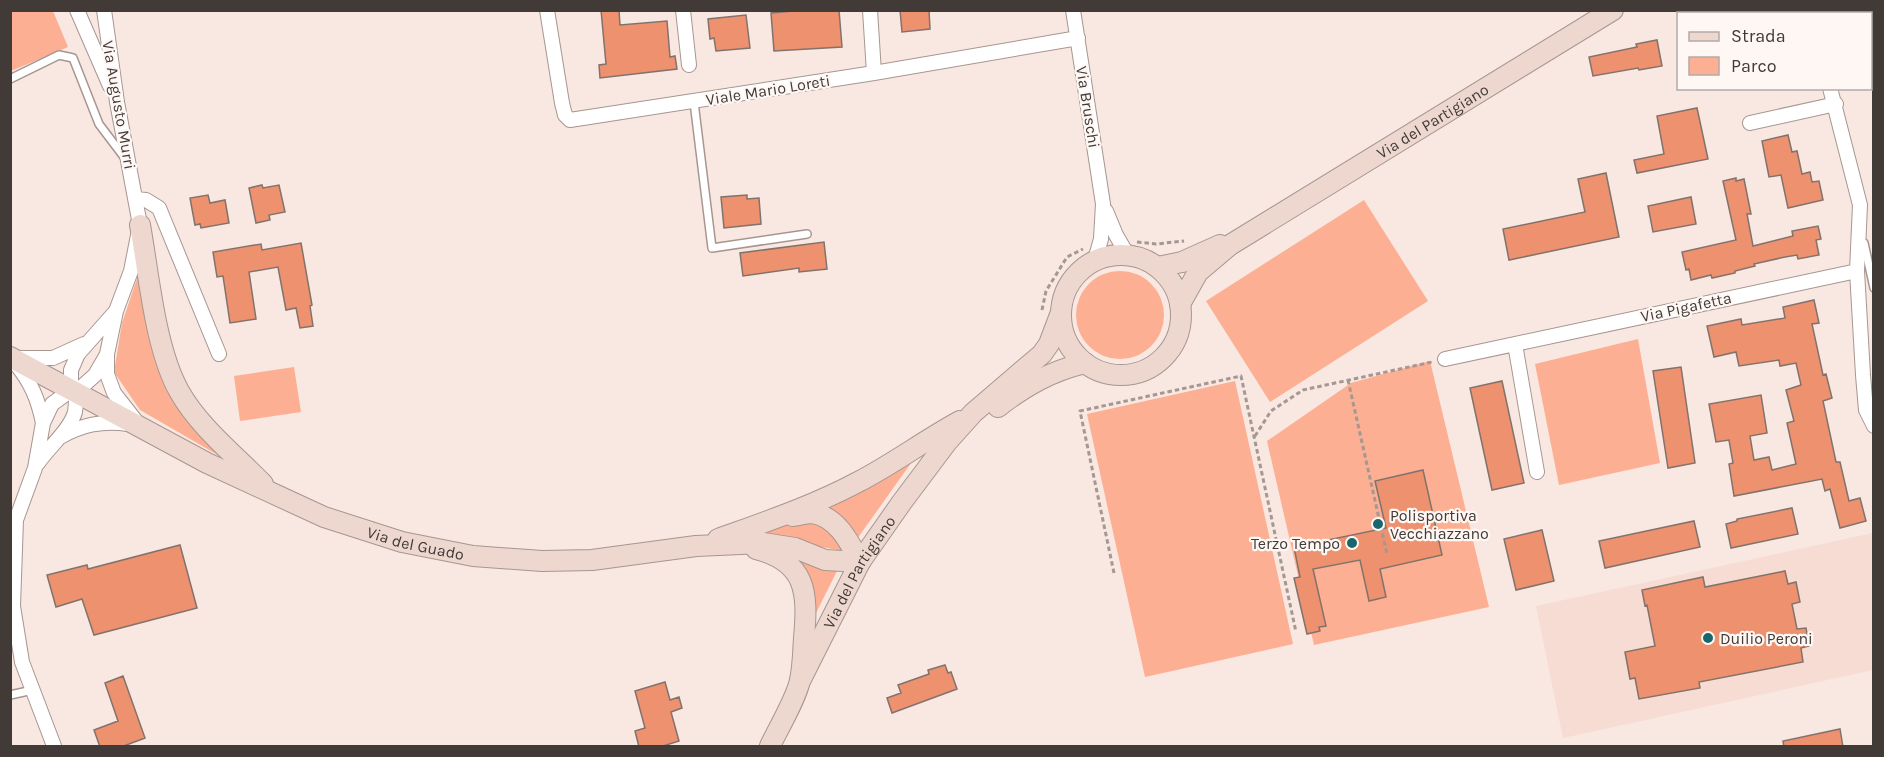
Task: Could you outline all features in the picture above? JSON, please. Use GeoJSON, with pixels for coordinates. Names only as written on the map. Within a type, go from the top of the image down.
{"type":"FeatureCollection","features":[{"type":"Feature","properties":{"kind":"street"},"geometry":{"type":"LineString","coordinates":[[77,10],[117,102]]}},
{"type":"Feature","properties":{"kind":"street","name":"Via Augusto Murri"},"geometry":{"type":"LineString","coordinates":[[104,10],[117,102],[140,225],[131,271],[116,310],[107,354],[107,374],[114,393],[142,426]]}},
{"type":"Feature","properties":{"kind":"street","name":"Viale Mario Loreti"},"geometry":{"type":"LineString","coordinates":[[547,10],[561,103],[567,118],[575,120],[1078,38]]}},
{"type":"Feature","properties":{"kind":"street"},"geometry":{"type":"LineString","coordinates":[[683,10],[689,65]]}},
{"type":"Feature","properties":{"kind":"street"},"geometry":{"type":"LineString","coordinates":[[870,10],[874,73]]}},
{"type":"Feature","properties":{"kind":"street","name":"Via Bruschi"},"geometry":{"type":"LineString","coordinates":[[1073,10],[1103,204],[1101,239],[1095,260]]}},
{"type":"Feature","properties":{"kind":"street","name":"Via del Partigiano"},"geometry":{"type":"LineString","coordinates":[[1180,304],[1198,272],[1252,230],[1613,10]]}},
{"type":"Feature","properties":{"kind":"street"},"geometry":{"type":"LineString","coordinates":[[1831,90],[1860,205],[1857,271],[1863,375],[1866,410],[1874,426]]}},
{"type":"Feature","properties":{"kind":"street"},"geometry":{"type":"LineString","coordinates":[[1750,123],[1836,104]]}},
{"type":"Feature","properties":{"kind":"street"},"geometry":{"type":"LineString","coordinates":[[136,200],[146,200],[159,208],[219,354]]}},
{"type":"Feature","properties":{"kind":"street","name":"Via Bruschi"},"geometry":{"type":"LineString","coordinates":[[1103,204],[1127,255]]}},
{"type":"Feature","properties":{"kind":"street"},"geometry":{"type":"LineString","coordinates":[[140,225],[163,351],[180,392],[204,424],[271,492]]}},
{"type":"Feature","properties":{"kind":"street","name":"Via del Partigiano"},"geometry":{"type":"LineString","coordinates":[[1158,267],[1182,262],[1252,230]]}},
{"type":"Feature","properties":{"kind":"street"},"geometry":{"type":"LineString","coordinates":[[1111,255],[1143,258],[1158,267],[1176,290],[1180,304],[1180,322],[1176,339],[1166,354],[1152,366],[1136,373],[1118,375],[1101,372],[1085,363],[1071,350],[1051,313],[1070,282],[1081,269],[1095,260],[1111,255]]}},
{"type":"Feature","properties":{"kind":"street","name":"Via Pigafetta"},"geometry":{"type":"LineString","coordinates":[[1445,359],[1857,271]]}},
{"type":"Feature","properties":{"kind":"street","name":"Via Augusto Murri"},"geometry":{"type":"LineString","coordinates":[[107,354],[95,375],[74,391],[71,370],[78,354],[116,310]]}},
{"type":"Feature","properties":{"kind":"street","name":"Via del Partigiano"},"geometry":{"type":"LineString","coordinates":[[770,747],[800,681],[860,562],[928,468],[973,413],[1042,354],[1052,339],[1051,313]]}},
{"type":"Feature","properties":{"kind":"street","name":"Via Augusto Murri"},"geometry":{"type":"LineString","coordinates":[[11,357],[53,358],[89,341]]}},
{"type":"Feature","properties":{"kind":"street"},"geometry":{"type":"LineString","coordinates":[[1515,344],[1538,472]]}},
{"type":"Feature","properties":{"kind":"street"},"geometry":{"type":"LineString","coordinates":[[11,357],[29,381],[38,399],[43,423]]}},
{"type":"Feature","properties":{"kind":"street","name":"Via del Guado"},"geometry":{"type":"LineString","coordinates":[[11,357],[207,463],[324,517],[402,542],[473,556],[543,561],[592,560],[696,546],[763,543],[795,548],[825,560],[860,562]]}},
{"type":"Feature","properties":{"kind":"street","name":"Via del Partigiano"},"geometry":{"type":"LineString","coordinates":[[928,468],[979,421],[1034,381],[1059,370],[1085,363]]}},
{"type":"Feature","properties":{"kind":"street"},"geometry":{"type":"LineString","coordinates":[[1863,375],[1874,398]]}},
{"type":"Feature","properties":{"kind":"street"},"geometry":{"type":"LineString","coordinates":[[34,468],[75,413],[74,391],[52,404],[43,423],[34,468],[16,520],[14,606],[22,662],[54,747]]}},
{"type":"Feature","properties":{"kind":"street"},"geometry":{"type":"LineString","coordinates":[[696,546],[827,498],[891,464],[931,437],[973,413]]}},
{"type":"Feature","properties":{"kind":"street"},"geometry":{"type":"LineString","coordinates":[[59,437],[74,429],[97,422],[142,426]]}},
{"type":"Feature","properties":{"kind":"street"},"geometry":{"type":"LineString","coordinates":[[773,519],[813,513],[834,523],[849,540],[860,562]]}},
{"type":"Feature","properties":{"kind":"street"},"geometry":{"type":"LineString","coordinates":[[736,544],[764,551],[783,560],[796,572],[804,587],[807,609],[800,681]]}},
{"type":"Feature","properties":{"kind":"lane"},"geometry":{"type":"LineString","coordinates":[[10,79],[59,55],[73,58],[99,124],[129,164]]}},
{"type":"Feature","properties":{"kind":"lane"},"geometry":{"type":"LineString","coordinates":[[694,102],[712,248],[807,234]]}},
{"type":"Feature","properties":{"kind":"lane"},"geometry":{"type":"LineString","coordinates":[[1860,205],[1865,255],[1874,288]]}},
{"type":"Feature","properties":{"kind":"lane"},"geometry":{"type":"LineString","coordinates":[[10,694],[33,690]]}},
{"type":"Feature","properties":{"kind":"path"},"geometry":{"type":"LineString","coordinates":[[1116,235],[1133,241],[1156,244],[1193,240]]}},
{"type":"Feature","properties":{"kind":"path"},"geometry":{"type":"LineString","coordinates":[[1051,313],[1046,291],[1067,257],[1101,239]]}},
{"type":"Feature","properties":{"kind":"path"},"geometry":{"type":"LineString","coordinates":[[1254,438],[1271,411],[1303,390],[1445,359]]}},
{"type":"Feature","properties":{"kind":"path"},"geometry":{"type":"LineString","coordinates":[[1114,573],[1080,411],[1241,376],[1296,632]]}},
{"type":"Feature","properties":{"kind":"path"},"geometry":{"type":"LineString","coordinates":[[1348,380],[1387,554]]}},
{"type":"Feature","properties":{"kind":"shaded area","name":"Duilio Peroni"},"geometry":{"type":"Polygon","coordinates":[[[1873,533],[1873,670],[1563,738],[1536,606],[1873,533]]]}},
{"type":"Feature","properties":{"kind":"green space"},"geometry":{"type":"Polygon","coordinates":[[[11,10],[53,11],[68,47],[11,71],[11,10]]]}},
{"type":"Feature","properties":{"kind":"green space"},"geometry":{"type":"Polygon","coordinates":[[[1364,200],[1428,301],[1270,402],[1206,301],[1364,200]]]}},
{"type":"Feature","properties":{"kind":"green space"},"geometry":{"type":"Polygon","coordinates":[[[140,270],[155,353],[223,458],[140,410],[114,372],[122,323],[140,270]]]}},
{"type":"Feature","properties":{"kind":"green space"},"geometry":{"type":"Polygon","coordinates":[[[1120,271],[1137,275],[1151,284],[1160,298],[1164,315],[1160,332],[1151,346],[1137,355],[1120,359],[1103,355],[1089,346],[1080,332],[1076,315],[1080,298],[1089,284],[1103,275],[1120,271]]]}},
{"type":"Feature","properties":{"kind":"green space"},"geometry":{"type":"Polygon","coordinates":[[[1638,339],[1660,463],[1559,485],[1535,364],[1638,339]]]}},
{"type":"Feature","properties":{"kind":"green space","name":"Polisportiva Vecchiazzano"},"geometry":{"type":"Polygon","coordinates":[[[1430,361],[1489,607],[1314,645],[1267,441],[1351,383],[1430,361]]]}},
{"type":"Feature","properties":{"kind":"green space"},"geometry":{"type":"Polygon","coordinates":[[[294,367],[301,412],[240,421],[234,376],[294,367]]]}},
{"type":"Feature","properties":{"kind":"green space"},"geometry":{"type":"Polygon","coordinates":[[[1235,381],[1293,644],[1145,677],[1087,414],[1235,381]]]}},
{"type":"Feature","properties":{"kind":"green space"},"geometry":{"type":"Polygon","coordinates":[[[916,456],[857,539],[814,508],[916,456]]]}},
{"type":"Feature","properties":{"kind":"green space"},"geometry":{"type":"Polygon","coordinates":[[[800,519],[833,530],[848,552],[747,535],[800,519]]]}},
{"type":"Feature","properties":{"kind":"green space"},"geometry":{"type":"Polygon","coordinates":[[[784,552],[839,567],[813,619],[784,552]]]}},
{"type":"Feature","properties":{"kind":"building"},"geometry":{"type":"Polygon","coordinates":[[[601,10],[619,10],[620,25],[667,21],[670,57],[675,56],[677,69],[600,78],[599,65],[606,64],[601,10]]]}},
{"type":"Feature","properties":{"kind":"building"},"geometry":{"type":"Polygon","coordinates":[[[839,10],[842,47],[774,51],[771,13],[839,10]]]}},
{"type":"Feature","properties":{"kind":"building"},"geometry":{"type":"Polygon","coordinates":[[[900,10],[929,10],[930,29],[902,32],[900,10]]]}},
{"type":"Feature","properties":{"kind":"building"},"geometry":{"type":"Polygon","coordinates":[[[746,15],[750,48],[716,51],[714,38],[710,39],[708,19],[746,15]]]}},
{"type":"Feature","properties":{"kind":"building"},"geometry":{"type":"Polygon","coordinates":[[[1657,40],[1662,66],[1593,76],[1589,57],[1637,47],[1636,44],[1657,40]]]}},
{"type":"Feature","properties":{"kind":"building"},"geometry":{"type":"Polygon","coordinates":[[[1697,108],[1708,159],[1637,173],[1634,160],[1664,154],[1657,116],[1697,108]]]}},
{"type":"Feature","properties":{"kind":"building"},"geometry":{"type":"Polygon","coordinates":[[[1788,135],[1792,152],[1797,151],[1802,174],[1810,172],[1812,182],[1819,181],[1823,200],[1788,208],[1781,175],[1769,177],[1762,141],[1788,135]]]}},
{"type":"Feature","properties":{"kind":"building"},"geometry":{"type":"Polygon","coordinates":[[[1606,173],[1619,237],[1509,260],[1503,229],[1585,212],[1578,179],[1606,173]]]}},
{"type":"Feature","properties":{"kind":"building"},"geometry":{"type":"Polygon","coordinates":[[[1736,178],[1736,181],[1744,179],[1751,214],[1747,214],[1753,246],[1793,236],[1792,231],[1818,226],[1821,239],[1816,240],[1819,255],[1798,259],[1797,255],[1785,257],[1754,264],[1755,266],[1735,271],[1735,273],[1691,280],[1682,252],[1736,240],[1723,181],[1736,178]]]}},
{"type":"Feature","properties":{"kind":"building"},"geometry":{"type":"Polygon","coordinates":[[[262,185],[263,188],[279,185],[285,212],[269,215],[270,220],[256,223],[249,188],[262,185]]]}},
{"type":"Feature","properties":{"kind":"building"},"geometry":{"type":"Polygon","coordinates":[[[208,195],[210,203],[225,200],[229,223],[201,228],[200,224],[195,225],[190,198],[208,195]]]}},
{"type":"Feature","properties":{"kind":"building"},"geometry":{"type":"Polygon","coordinates":[[[747,195],[747,199],[759,198],[761,224],[724,228],[721,197],[747,195]]]}},
{"type":"Feature","properties":{"kind":"building"},"geometry":{"type":"Polygon","coordinates":[[[1691,197],[1696,224],[1653,232],[1648,206],[1691,197]]]}},
{"type":"Feature","properties":{"kind":"building"},"geometry":{"type":"Polygon","coordinates":[[[824,242],[827,269],[799,272],[799,268],[743,276],[740,253],[824,242]]]}},
{"type":"Feature","properties":{"kind":"building"},"geometry":{"type":"Polygon","coordinates":[[[301,243],[312,305],[310,306],[313,326],[300,328],[296,308],[286,310],[278,267],[249,272],[256,319],[230,323],[223,276],[217,277],[213,252],[261,244],[262,250],[301,243]]]}},
{"type":"Feature","properties":{"kind":"building"},"geometry":{"type":"Polygon","coordinates":[[[1814,300],[1819,323],[1812,324],[1823,375],[1826,374],[1832,398],[1823,401],[1836,462],[1840,462],[1849,501],[1860,498],[1866,521],[1840,528],[1830,489],[1825,491],[1822,479],[1734,496],[1729,464],[1733,463],[1729,440],[1716,442],[1709,404],[1761,395],[1767,433],[1750,436],[1754,460],[1769,457],[1772,470],[1796,464],[1787,423],[1794,421],[1786,390],[1801,385],[1796,363],[1780,366],[1779,360],[1739,366],[1736,352],[1714,357],[1707,326],[1741,319],[1742,325],[1785,318],[1783,307],[1814,300]]]}},
{"type":"Feature","properties":{"kind":"building"},"geometry":{"type":"Polygon","coordinates":[[[1681,367],[1695,463],[1668,468],[1653,371],[1681,367]]]}},
{"type":"Feature","properties":{"kind":"building"},"geometry":{"type":"Polygon","coordinates":[[[1502,381],[1524,483],[1492,490],[1470,388],[1502,381]]]}},
{"type":"Feature","properties":{"kind":"building"},"geometry":{"type":"Polygon","coordinates":[[[1423,470],[1442,555],[1380,569],[1386,597],[1369,601],[1360,560],[1313,569],[1326,626],[1319,627],[1320,631],[1307,634],[1294,578],[1300,577],[1294,547],[1386,528],[1375,481],[1423,470]]]}},
{"type":"Feature","properties":{"kind":"building"},"geometry":{"type":"Polygon","coordinates":[[[1792,508],[1798,534],[1731,548],[1726,524],[1737,521],[1737,519],[1792,508]]]}},
{"type":"Feature","properties":{"kind":"building"},"geometry":{"type":"Polygon","coordinates":[[[1694,521],[1700,547],[1605,568],[1599,541],[1694,521]]]}},
{"type":"Feature","properties":{"kind":"building"},"geometry":{"type":"Polygon","coordinates":[[[1542,530],[1554,581],[1516,590],[1504,539],[1542,530]]]}},
{"type":"Feature","properties":{"kind":"building"},"geometry":{"type":"Polygon","coordinates":[[[180,545],[197,608],[94,635],[82,599],[56,607],[47,575],[87,565],[88,569],[180,545]]]}},
{"type":"Feature","properties":{"kind":"building"},"geometry":{"type":"Polygon","coordinates":[[[1785,571],[1788,584],[1796,582],[1800,602],[1792,604],[1797,629],[1806,628],[1809,646],[1801,648],[1803,662],[1699,682],[1700,688],[1639,699],[1635,678],[1630,679],[1625,652],[1655,646],[1642,590],[1703,577],[1705,587],[1785,571]]]}},
{"type":"Feature","properties":{"kind":"building"},"geometry":{"type":"Polygon","coordinates":[[[945,665],[948,673],[951,672],[957,689],[892,713],[887,698],[901,693],[898,685],[929,674],[928,670],[945,665]]]}},
{"type":"Feature","properties":{"kind":"building"},"geometry":{"type":"Polygon","coordinates":[[[123,676],[145,738],[121,747],[100,747],[94,730],[118,721],[105,683],[123,676]]]}},
{"type":"Feature","properties":{"kind":"building"},"geometry":{"type":"Polygon","coordinates":[[[665,682],[670,700],[679,697],[682,708],[671,712],[679,741],[660,747],[639,747],[635,731],[645,728],[635,691],[665,682]]]}},
{"type":"Feature","properties":{"kind":"building"},"geometry":{"type":"Polygon","coordinates":[[[1840,729],[1843,747],[1784,747],[1783,741],[1840,729]]]}},
{"type":"Feature","properties":{"kind":"place","name":"Polisportiva Vecchiazzano"},"geometry":{"type":"Point","coordinates":[1378,524]}},
{"type":"Feature","properties":{"kind":"place","name":"Terzo Tempo"},"geometry":{"type":"Point","coordinates":[1352,543]}},
{"type":"Feature","properties":{"kind":"place","name":"Duilio Peroni"},"geometry":{"type":"Point","coordinates":[1708,638]}}]}
